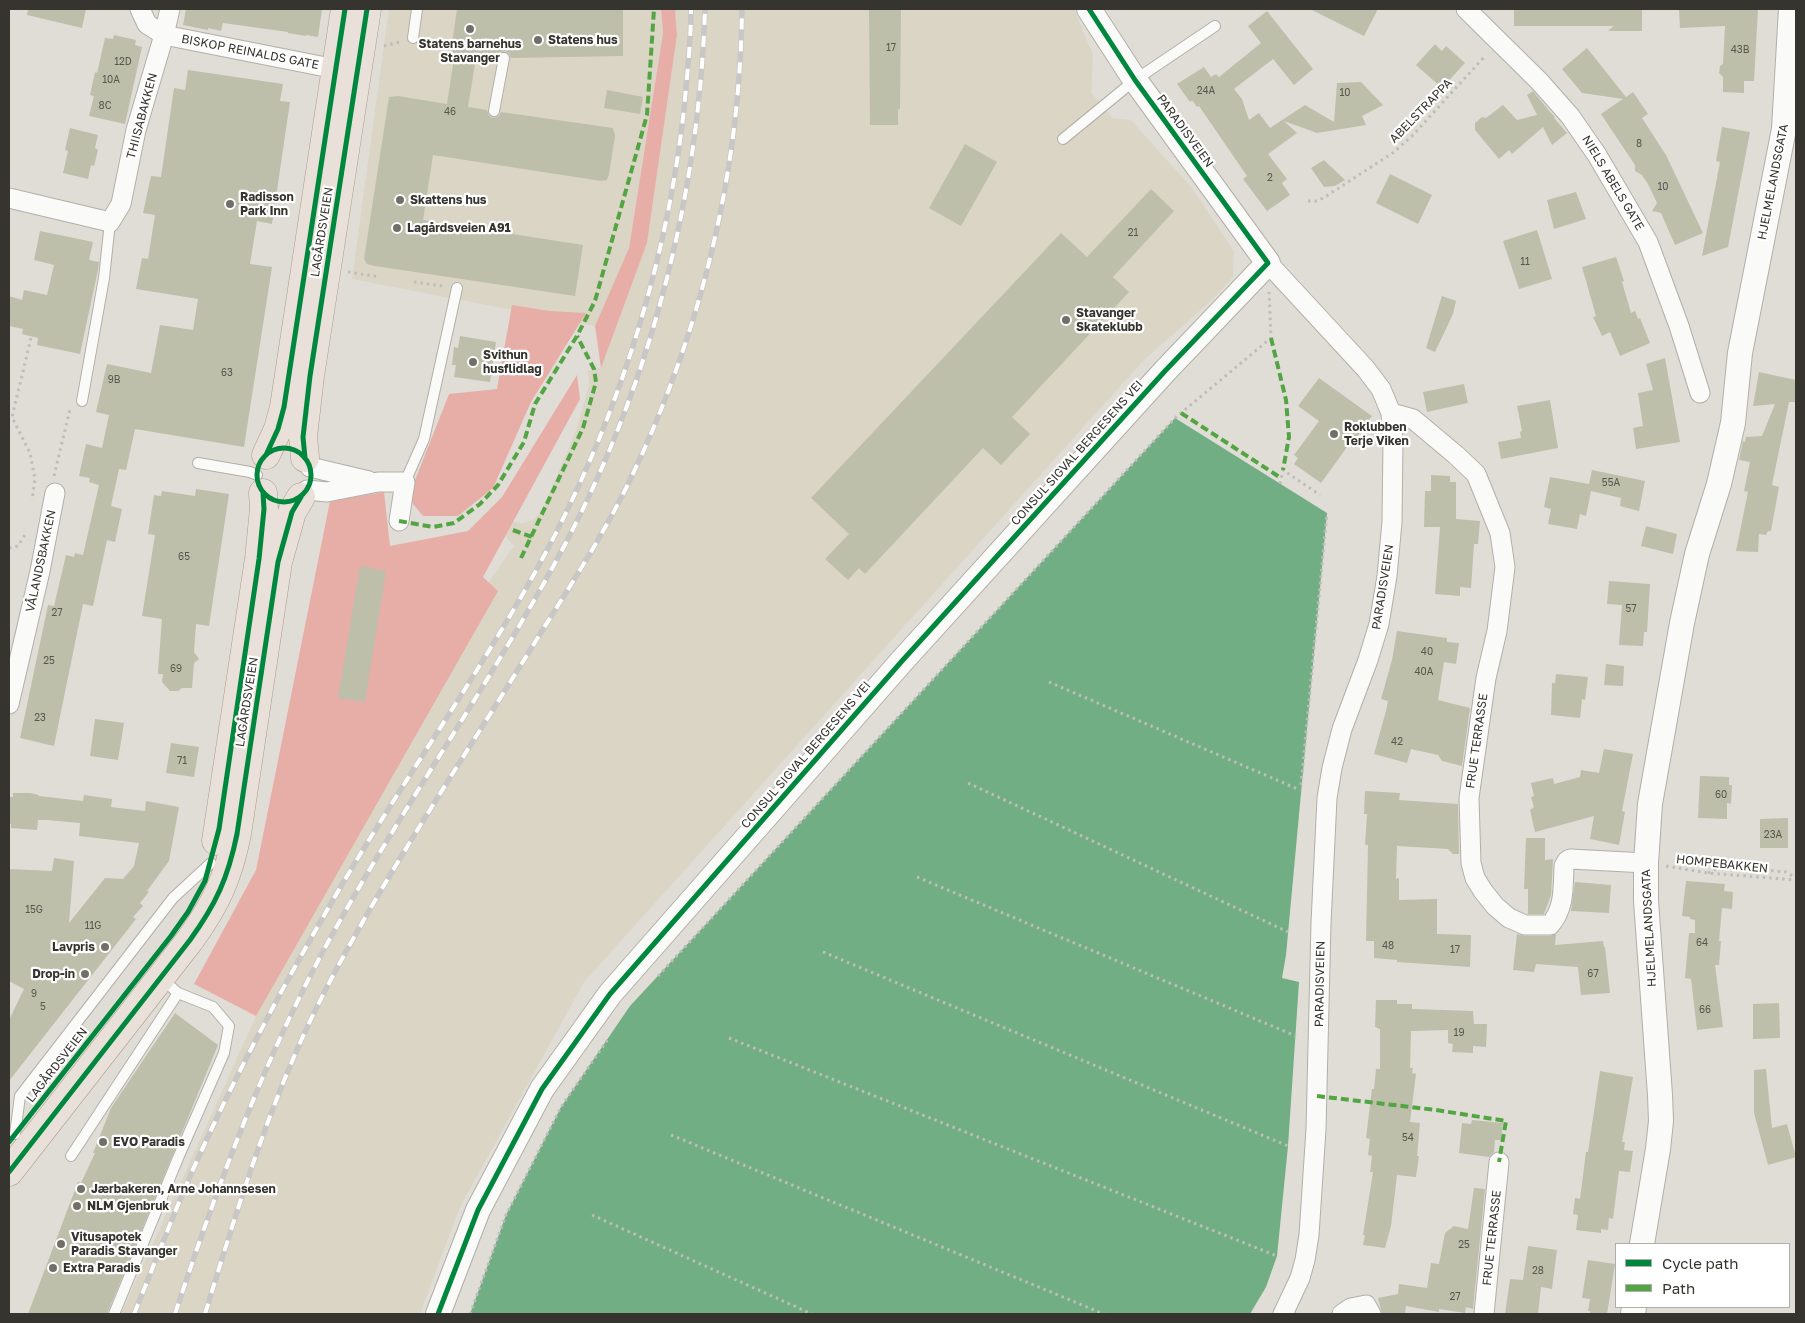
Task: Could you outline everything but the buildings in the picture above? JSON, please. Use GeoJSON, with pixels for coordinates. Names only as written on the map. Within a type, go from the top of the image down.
{"type":"FeatureCollection","features":[{"type":"Feature","properties":{"kind":"main road","name":"LAGÅRDSVEIEN"},"geometry":{"type":"LineString","coordinates":[[12,1138],[171,936],[198,896],[211,863],[219,829],[259,559],[264,509],[262,474],[284,407],[345,9]]}},
{"type":"Feature","properties":{"kind":"main road","name":"LAGÅRDSVEIEN"},"geometry":{"type":"LineString","coordinates":[[9,1172],[169,985],[222,888],[229,869],[237,834],[278,562],[292,512],[306,478],[303,437],[310,376],[367,9]]}},
{"type":"Feature","properties":{"kind":"main road"},"geometry":{"type":"LineString","coordinates":[[287,448],[296,451],[306,478],[293,501],[283,502],[274,500],[262,474],[274,450],[287,448]]}},
{"type":"Feature","properties":{"kind":"street"},"geometry":{"type":"LineString","coordinates":[[140,9],[147,24],[164,35]]}},
{"type":"Feature","properties":{"kind":"street","name":"THIISABAKKEN"},"geometry":{"type":"LineString","coordinates":[[110,222],[121,204],[136,130],[170,9]]}},
{"type":"Feature","properties":{"kind":"street","name":"PARADISVEIEN"},"geometry":{"type":"LineString","coordinates":[[1090,9],[1136,80],[1268,263],[1365,368],[1381,389],[1391,413],[1393,441],[1392,522],[1387,576],[1379,624],[1368,660],[1342,729],[1332,768],[1328,798],[1321,923],[1316,1129],[1309,1235],[1300,1278],[1283,1314]]}},
{"type":"Feature","properties":{"kind":"street","name":"NIELS ABELS GATE"},"geometry":{"type":"LineString","coordinates":[[1466,9],[1539,81],[1570,116],[1598,155],[1648,242],[1679,326],[1700,393]]}},
{"type":"Feature","properties":{"kind":"street","name":"HJELMELANDSGATA"},"geometry":{"type":"LineString","coordinates":[[1642,1243],[1661,1121],[1646,901],[1646,863],[1650,804],[1682,623],[1697,554],[1719,484],[1733,423],[1740,353],[1784,129],[1792,12]]}},
{"type":"Feature","properties":{"kind":"street","name":"BISKOP REINALDS GATE"},"geometry":{"type":"LineString","coordinates":[[164,35],[336,69]]}},
{"type":"Feature","properties":{"kind":"street"},"geometry":{"type":"LineString","coordinates":[[9,198],[110,222]]}},
{"type":"Feature","properties":{"kind":"street","name":"CONSUL SIGVAL BERGESENS VEI"},"geometry":{"type":"LineString","coordinates":[[438,1314],[478,1210],[542,1089],[610,994],[909,654],[1165,371],[1268,263]]}},
{"type":"Feature","properties":{"kind":"street","name":"FRUE TERRASSE"},"geometry":{"type":"LineString","coordinates":[[1391,413],[1413,419],[1476,474],[1500,533],[1506,567],[1497,631],[1486,678],[1469,798],[1471,863],[1475,878],[1495,906],[1509,918],[1525,925],[1550,925],[1557,917],[1561,906],[1564,866],[1570,859],[1646,863]]}},
{"type":"Feature","properties":{"kind":"street"},"geometry":{"type":"LineString","coordinates":[[306,478],[327,492],[378,482],[405,482],[399,521]]}},
{"type":"Feature","properties":{"kind":"street","name":"VÅLANDSBAKKEN"},"geometry":{"type":"LineString","coordinates":[[9,704],[55,493]]}},
{"type":"Feature","properties":{"kind":"street","name":"FRUE TERRASSE"},"geometry":{"type":"LineString","coordinates":[[1484,1314],[1500,1162]]}},
{"type":"Feature","properties":{"kind":"street"},"geometry":{"type":"LineString","coordinates":[[1342,1314],[1351,1308],[1366,1305],[1370,1309],[1371,1314]]}},
{"type":"Feature","properties":{"kind":"lane"},"geometry":{"type":"LineString","coordinates":[[413,38],[417,9]]}},
{"type":"Feature","properties":{"kind":"lane"},"geometry":{"type":"LineString","coordinates":[[1063,139],[1136,80],[1215,26]]}},
{"type":"Feature","properties":{"kind":"lane"},"geometry":{"type":"LineString","coordinates":[[494,111],[504,58]]}},
{"type":"Feature","properties":{"kind":"lane","name":"THIISABAKKEN"},"geometry":{"type":"LineString","coordinates":[[82,401],[104,278],[110,222]]}},
{"type":"Feature","properties":{"kind":"lane"},"geometry":{"type":"LineString","coordinates":[[405,482],[424,439],[458,288]]}},
{"type":"Feature","properties":{"kind":"lane"},"geometry":{"type":"LineString","coordinates":[[198,464],[262,474]]}},
{"type":"Feature","properties":{"kind":"lane"},"geometry":{"type":"LineString","coordinates":[[72,1156],[169,985],[213,1006],[229,1026],[224,1052],[114,1314]]}},
{"type":"Feature","properties":{"kind":"path"},"geometry":{"type":"LineString","coordinates":[[380,47],[413,38]]}},
{"type":"Feature","properties":{"kind":"path"},"geometry":{"type":"LineString","coordinates":[[657,976],[1175,418],[1271,338],[1268,263]]}},
{"type":"Feature","properties":{"kind":"path"},"geometry":{"type":"LineString","coordinates":[[346,272],[380,277]]}},
{"type":"Feature","properties":{"kind":"path"},"geometry":{"type":"LineString","coordinates":[[30,508],[35,479],[30,453],[12,417],[32,338]]}},
{"type":"Feature","properties":{"kind":"path"},"geometry":{"type":"LineString","coordinates":[[1280,484],[1283,470],[1320,495]]}},
{"type":"Feature","properties":{"kind":"path"},"geometry":{"type":"LineString","coordinates":[[1301,785],[1326,512]]}},
{"type":"Feature","properties":{"kind":"path"},"geometry":{"type":"LineString","coordinates":[[9,548],[18,546],[25,536],[27,526]]}},
{"type":"Feature","properties":{"kind":"path"},"geometry":{"type":"LineString","coordinates":[[1049,682],[1300,790]]}},
{"type":"Feature","properties":{"kind":"path"},"geometry":{"type":"LineString","coordinates":[[968,783],[1288,932]]}},
{"type":"Feature","properties":{"kind":"path"},"geometry":{"type":"LineString","coordinates":[[1708,873],[1722,866],[1786,872],[1796,879]]}},
{"type":"Feature","properties":{"kind":"path"},"geometry":{"type":"LineString","coordinates":[[917,877],[1296,1036]]}},
{"type":"Feature","properties":{"kind":"path"},"geometry":{"type":"LineString","coordinates":[[823,952],[1288,1146]]}},
{"type":"Feature","properties":{"kind":"path"},"geometry":{"type":"LineString","coordinates":[[470,1314],[511,1207],[561,1107],[609,1037]]}},
{"type":"Feature","properties":{"kind":"path"},"geometry":{"type":"LineString","coordinates":[[729,1038],[1277,1256]]}},
{"type":"Feature","properties":{"kind":"path"},"geometry":{"type":"LineString","coordinates":[[671,1135],[1104,1314]]}},
{"type":"Feature","properties":{"kind":"path"},"geometry":{"type":"LineString","coordinates":[[592,1215],[812,1314]]}},
{"type":"Feature","properties":{"kind":"shaded area"},"geometry":{"type":"Polygon","coordinates":[[[389,9],[661,9],[663,33],[629,248],[595,326],[352,279],[389,9]]]}},
{"type":"Feature","properties":{"kind":"shaded area"},"geometry":{"type":"Polygon","coordinates":[[[661,9],[675,9],[677,35],[647,243],[601,368],[595,326],[629,248],[663,33],[661,9]]]}},
{"type":"Feature","properties":{"kind":"shaded area"},"geometry":{"type":"Polygon","coordinates":[[[675,9],[1074,9],[1093,55],[1091,92],[1112,118],[1131,120],[1192,188],[1234,251],[1233,277],[1214,298],[1143,361],[584,982],[460,1207],[420,1314],[121,1314],[256,1016],[455,630],[514,546],[499,529],[504,521],[523,523],[535,519],[543,508],[577,428],[589,385],[588,371],[601,367],[647,243],[677,35],[675,9]]]}},
{"type":"Feature","properties":{"kind":"shaded area"},"geometry":{"type":"Polygon","coordinates":[[[512,305],[550,311],[586,313],[531,402],[493,488],[458,516],[423,516],[408,498],[449,394],[497,389],[512,305]]]}},
{"type":"Feature","properties":{"kind":"shaded area"},"geometry":{"type":"Polygon","coordinates":[[[577,375],[580,399],[483,577],[498,591],[256,1016],[194,984],[256,870],[330,501],[384,492],[390,546],[468,531],[502,497],[577,375]]]}},
{"type":"Feature","properties":{"kind":"shaded area"},"geometry":{"type":"Polygon","coordinates":[[[1175,418],[1327,513],[1286,955],[1282,978],[1299,982],[1288,1146],[1277,1256],[1266,1287],[1250,1314],[470,1314],[506,1215],[561,1107],[630,1006],[1175,418]]]}},
{"type":"Feature","properties":{"kind":"railway"},"geometry":{"type":"LineString","coordinates":[[134,1314],[207,1138],[279,996],[317,927],[362,852],[514,609],[566,513],[591,459],[633,346],[664,229],[676,169],[684,109],[690,46],[691,9]]}},
{"type":"Feature","properties":{"kind":"railway"},"geometry":{"type":"LineString","coordinates":[[175,1314],[207,1219],[243,1126],[282,1034],[304,989],[354,896],[528,611],[555,563],[588,499],[617,432],[642,364],[663,295],[679,224],[692,153],[701,81],[705,9]]}},
{"type":"Feature","properties":{"kind":"railway"},"geometry":{"type":"LineString","coordinates":[[205,1314],[231,1230],[274,1105],[328,985],[401,857],[596,544],[630,480],[655,424],[677,367],[712,251],[734,131],[740,70],[742,9]]}},
{"type":"Feature","properties":{"kind":"marked path"},"geometry":{"type":"LineString","coordinates":[[399,521],[433,527],[454,523],[480,504],[498,485],[524,442],[535,404],[577,336],[595,301],[647,115],[654,9]]}},
{"type":"Feature","properties":{"kind":"marked path"},"geometry":{"type":"LineString","coordinates":[[521,558],[583,428],[596,382],[594,369],[577,336]]}},
{"type":"Feature","properties":{"kind":"marked path"},"geometry":{"type":"LineString","coordinates":[[1271,338],[1286,400],[1289,437],[1283,470]]}},
{"type":"Feature","properties":{"kind":"marked path"},"geometry":{"type":"LineString","coordinates":[[1181,413],[1281,478]]}},
{"type":"Feature","properties":{"kind":"marked path"},"geometry":{"type":"LineString","coordinates":[[513,530],[532,537]]}},
{"type":"Feature","properties":{"kind":"marked path"},"geometry":{"type":"LineString","coordinates":[[1317,1096],[1436,1110],[1506,1121],[1499,1162]]}},
{"type":"Feature","properties":{"kind":"cycle path"},"geometry":{"type":"LineString","coordinates":[[266,455],[278,429],[284,407],[345,9]]}},
{"type":"Feature","properties":{"kind":"cycle path"},"geometry":{"type":"LineString","coordinates":[[305,458],[303,437],[310,376],[367,9]]}},
{"type":"Feature","properties":{"kind":"cycle path"},"geometry":{"type":"LineString","coordinates":[[438,1314],[478,1210],[542,1089],[610,994],[902,661],[1165,371],[1268,263],[1135,80],[1089,9]]}},
{"type":"Feature","properties":{"kind":"cycle path"},"geometry":{"type":"LineString","coordinates":[[284,448],[294,450],[303,456],[309,465],[311,475],[309,485],[303,494],[294,500],[284,502],[274,500],[265,494],[259,485],[257,475],[259,465],[265,456],[274,450],[284,448]]}},
{"type":"Feature","properties":{"kind":"cycle path"},"geometry":{"type":"LineString","coordinates":[[9,1142],[171,936],[188,912],[205,881],[219,829],[259,559],[264,509],[263,493]]}},
{"type":"Feature","properties":{"kind":"cycle path"},"geometry":{"type":"LineString","coordinates":[[9,1172],[190,940],[220,890],[230,864],[237,834],[278,562],[292,512],[301,497]]}},
{"type":"Feature","properties":{"kind":"place","name":"Statens barnehus Stavanger"},"geometry":{"type":"Point","coordinates":[470,29]}},
{"type":"Feature","properties":{"kind":"place","name":"Statens hus"},"geometry":{"type":"Point","coordinates":[538,40]}},
{"type":"Feature","properties":{"kind":"place","name":"Skattens hus"},"geometry":{"type":"Point","coordinates":[400,200]}},
{"type":"Feature","properties":{"kind":"place","name":"Radisson Park Inn"},"geometry":{"type":"Point","coordinates":[230,204]}},
{"type":"Feature","properties":{"kind":"place","name":"Lagårdsveien A91"},"geometry":{"type":"Point","coordinates":[397,228]}},
{"type":"Feature","properties":{"kind":"place","name":"Stavanger Skateklubb"},"geometry":{"type":"Point","coordinates":[1066,320]}},
{"type":"Feature","properties":{"kind":"place","name":"Svithun husflidlag"},"geometry":{"type":"Point","coordinates":[473,362]}},
{"type":"Feature","properties":{"kind":"place","name":"Roklubben Terje Viken"},"geometry":{"type":"Point","coordinates":[1334,434]}},
{"type":"Feature","properties":{"kind":"place","name":"Lavpris"},"geometry":{"type":"Point","coordinates":[105,947]}},
{"type":"Feature","properties":{"kind":"place","name":"Drop-in"},"geometry":{"type":"Point","coordinates":[85,974]}},
{"type":"Feature","properties":{"kind":"place","name":"EVO Paradis"},"geometry":{"type":"Point","coordinates":[103,1142]}},
{"type":"Feature","properties":{"kind":"place","name":"Jærbakeren, Arne Johannsesen"},"geometry":{"type":"Point","coordinates":[81,1189]}},
{"type":"Feature","properties":{"kind":"place","name":"NLM Gjenbruk"},"geometry":{"type":"Point","coordinates":[77,1206]}},
{"type":"Feature","properties":{"kind":"place","name":"Vitusapotek Paradis Stavanger"},"geometry":{"type":"Point","coordinates":[61,1244]}},
{"type":"Feature","properties":{"kind":"place","name":"Extra Paradis"},"geometry":{"type":"Point","coordinates":[53,1268]}}]}
